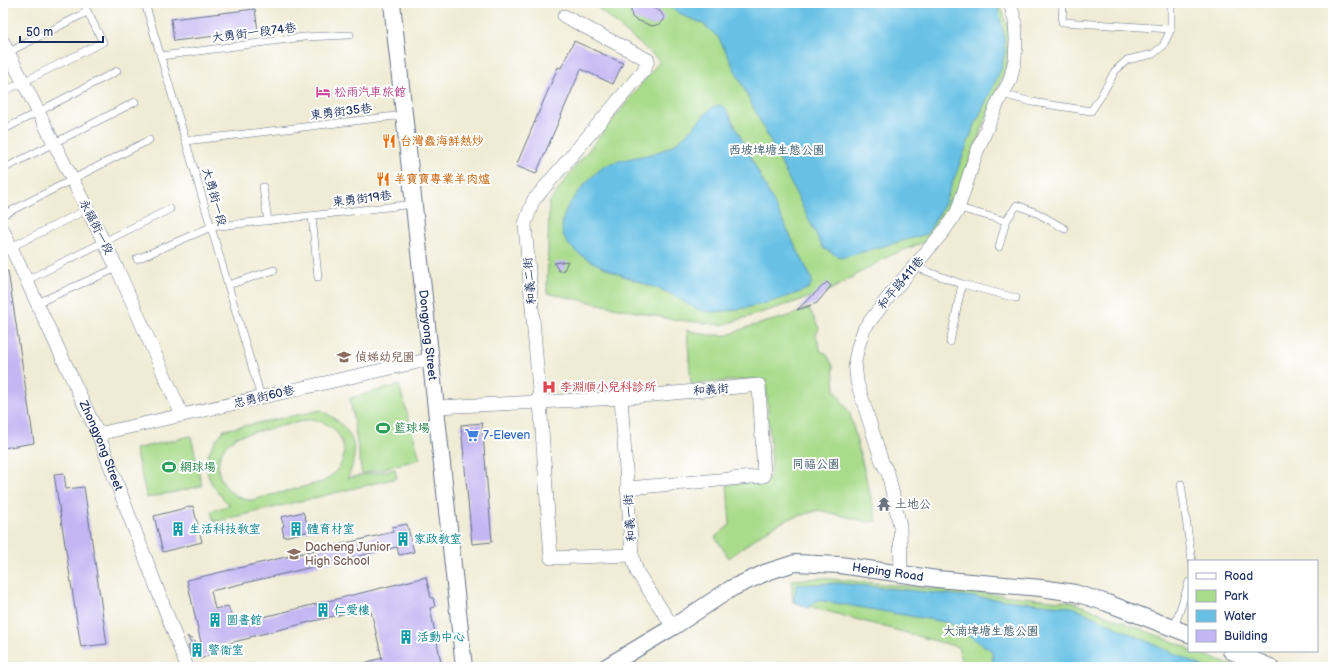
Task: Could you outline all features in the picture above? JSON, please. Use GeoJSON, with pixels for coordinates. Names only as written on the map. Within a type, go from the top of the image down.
{"type":"FeatureCollection","features":[{"type":"Feature","properties":{"kind":"street","name":"Dongyong Street"},"geometry":{"type":"LineString","coordinates":[[392,3],[464,667]]}},
{"type":"Feature","properties":{"kind":"street","name":"和平路411巷"},"geometry":{"type":"LineString","coordinates":[[901,574],[900,526],[888,472],[882,462],[857,382],[855,362],[864,329],[943,232],[959,208],[976,154],[1002,94],[1010,81],[1015,59],[1016,40],[1015,21],[1010,3]]}},
{"type":"Feature","properties":{"kind":"street","name":"和義二街"},"geometry":{"type":"LineString","coordinates":[[564,16],[648,60],[644,70],[533,201],[525,224],[551,558],[632,555]]}},
{"type":"Feature","properties":{"kind":"street","name":"永福街一段"},"geometry":{"type":"LineString","coordinates":[[5,50],[23,82],[117,268],[182,415]]}},
{"type":"Feature","properties":{"kind":"street","name":"Zhongyong Street"},"geometry":{"type":"LineString","coordinates":[[3,230],[98,434],[187,667]]}},
{"type":"Feature","properties":{"kind":"street","name":"忠勇街60巷"},"geometry":{"type":"LineString","coordinates":[[98,434],[431,359]]}},
{"type":"Feature","properties":{"kind":"street","name":"和義街"},"geometry":{"type":"LineString","coordinates":[[436,407],[621,398],[759,385],[764,476],[628,488]]}},
{"type":"Feature","properties":{"kind":"street","name":"和義一街"},"geometry":{"type":"LineString","coordinates":[[621,398],[632,555],[637,572],[673,627]]}},
{"type":"Feature","properties":{"kind":"street","name":"Heping Road"},"geometry":{"type":"LineString","coordinates":[[606,667],[625,659],[732,588],[767,572],[795,563],[840,565],[937,579],[1041,588],[1075,593],[1188,634]]}},
{"type":"Feature","properties":{"kind":"street"},"geometry":{"type":"LineString","coordinates":[[1233,652],[1270,667]]}},
{"type":"Feature","properties":{"kind":"lane"},"geometry":{"type":"LineString","coordinates":[[3,92],[103,42],[83,3]]}},
{"type":"Feature","properties":{"kind":"lane","name":"大勇街一段"},"geometry":{"type":"LineString","coordinates":[[145,3],[261,398]]}},
{"type":"Feature","properties":{"kind":"lane"},"geometry":{"type":"LineString","coordinates":[[1063,3],[1062,22],[1171,29]]}},
{"type":"Feature","properties":{"kind":"lane"},"geometry":{"type":"LineString","coordinates":[[1002,94],[1032,102],[1091,110],[1115,71],[1127,60],[1153,54],[1163,46],[1171,29],[1171,3]]}},
{"type":"Feature","properties":{"kind":"lane"},"geometry":{"type":"LineString","coordinates":[[5,50],[87,12]]}},
{"type":"Feature","properties":{"kind":"lane","name":"大勇街一段74巷"},"geometry":{"type":"LineString","coordinates":[[161,56],[304,37],[350,35]]}},
{"type":"Feature","properties":{"kind":"lane"},"geometry":{"type":"LineString","coordinates":[[3,130],[117,71]]}},
{"type":"Feature","properties":{"kind":"lane"},"geometry":{"type":"LineString","coordinates":[[3,169],[135,102]]}},
{"type":"Feature","properties":{"kind":"lane","name":"東勇街35巷"},"geometry":{"type":"LineString","coordinates":[[186,141],[404,115]]}},
{"type":"Feature","properties":{"kind":"lane"},"geometry":{"type":"LineString","coordinates":[[3,215],[149,140]]}},
{"type":"Feature","properties":{"kind":"lane"},"geometry":{"type":"LineString","coordinates":[[263,187],[268,221]]}},
{"type":"Feature","properties":{"kind":"lane","name":"東勇街19巷"},"geometry":{"type":"LineString","coordinates":[[137,259],[211,227],[414,204]]}},
{"type":"Feature","properties":{"kind":"lane"},"geometry":{"type":"LineString","coordinates":[[999,247],[1006,221],[1017,205],[1037,213],[1065,229]]}},
{"type":"Feature","properties":{"kind":"lane"},"geometry":{"type":"LineString","coordinates":[[959,208],[1006,221]]}},
{"type":"Feature","properties":{"kind":"lane"},"geometry":{"type":"LineString","coordinates":[[11,247],[88,209]]}},
{"type":"Feature","properties":{"kind":"lane"},"geometry":{"type":"LineString","coordinates":[[27,280],[170,209]]}},
{"type":"Feature","properties":{"kind":"lane"},"geometry":{"type":"LineString","coordinates":[[312,216],[318,277]]}},
{"type":"Feature","properties":{"kind":"lane"},"geometry":{"type":"LineString","coordinates":[[914,267],[962,284],[1016,298]]}},
{"type":"Feature","properties":{"kind":"lane"},"geometry":{"type":"LineString","coordinates":[[37,303],[117,268]]}},
{"type":"Feature","properties":{"kind":"lane"},"geometry":{"type":"LineString","coordinates":[[228,285],[274,270]]}},
{"type":"Feature","properties":{"kind":"lane"},"geometry":{"type":"LineString","coordinates":[[950,342],[962,284]]}},
{"type":"Feature","properties":{"kind":"lane"},"geometry":{"type":"LineString","coordinates":[[1181,484],[1192,560]]}},
{"type":"Feature","properties":{"kind":"lane"},"geometry":{"type":"LineString","coordinates":[[1174,628],[1188,585]]}},
{"type":"Feature","properties":{"kind":"green space","name":"西坡埤塘生態公園"},"geometry":{"type":"Polygon","coordinates":[[[592,3],[1000,3],[1010,35],[1007,64],[953,204],[924,242],[889,256],[827,292],[722,325],[670,319],[547,293],[549,203],[572,171],[660,61],[592,3]]]}},
{"type":"Feature","properties":{"kind":"green space","name":"同福公園"},"geometry":{"type":"Polygon","coordinates":[[[809,308],[819,328],[816,335],[821,352],[826,353],[833,366],[835,390],[850,414],[877,521],[867,522],[819,510],[786,520],[764,532],[729,558],[715,537],[730,525],[727,485],[769,478],[772,463],[766,384],[764,381],[754,379],[691,384],[687,330],[708,335],[728,335],[748,327],[789,316],[809,308]]]}},
{"type":"Feature","properties":{"kind":"green space","name":"籃球場"},"geometry":{"type":"Polygon","coordinates":[[[399,385],[420,459],[362,474],[350,398],[399,385]]]}},
{"type":"Feature","properties":{"kind":"green space"},"geometry":{"type":"Polygon","coordinates":[[[321,410],[340,423],[351,438],[354,457],[348,478],[395,469],[397,478],[214,522],[211,511],[230,505],[214,486],[207,469],[207,460],[210,450],[224,430],[321,410]],[[312,419],[238,436],[226,446],[219,460],[219,474],[226,488],[238,497],[252,500],[322,482],[333,474],[338,469],[343,458],[343,445],[333,428],[312,419]]]}},
{"type":"Feature","properties":{"kind":"green space","name":"網球場"},"geometry":{"type":"Polygon","coordinates":[[[191,436],[202,486],[147,498],[135,449],[191,436]]]}},
{"type":"Feature","properties":{"kind":"green space","name":"大湳埤塘生態公園"},"geometry":{"type":"Polygon","coordinates":[[[821,578],[1073,602],[1188,648],[1188,652],[1198,652],[1235,667],[963,667],[958,647],[793,602],[791,580],[821,578]]]}},
{"type":"Feature","properties":{"kind":"water"},"geometry":{"type":"Polygon","coordinates":[[[664,3],[997,3],[1004,37],[1005,51],[1001,69],[973,129],[944,205],[927,234],[841,258],[823,248],[718,37],[702,23],[684,16],[664,3]]]}},
{"type":"Feature","properties":{"kind":"water"},"geometry":{"type":"Polygon","coordinates":[[[720,105],[725,108],[729,114],[811,277],[812,282],[809,288],[788,297],[746,308],[710,312],[699,310],[669,293],[611,271],[581,255],[570,246],[564,237],[562,222],[567,208],[573,199],[585,184],[605,166],[654,153],[669,147],[686,134],[711,108],[720,105]]]}},
{"type":"Feature","properties":{"kind":"water","name":"大湳埤塘生態公園"},"geometry":{"type":"Polygon","coordinates":[[[837,583],[1072,607],[1204,667],[993,667],[992,651],[950,623],[818,600],[808,608],[793,601],[797,585],[837,583]]]}},
{"type":"Feature","properties":{"kind":"building"},"geometry":{"type":"Polygon","coordinates":[[[635,3],[641,3],[660,11],[664,17],[664,20],[660,24],[652,26],[634,19],[632,17],[631,8],[635,3]]]}},
{"type":"Feature","properties":{"kind":"building"},"geometry":{"type":"Polygon","coordinates":[[[255,9],[258,31],[174,41],[171,19],[255,9]]]}},
{"type":"Feature","properties":{"kind":"building"},"geometry":{"type":"Polygon","coordinates":[[[574,41],[623,63],[613,84],[581,69],[536,174],[516,166],[558,67],[561,68],[574,41]]]}},
{"type":"Feature","properties":{"kind":"building"},"geometry":{"type":"Polygon","coordinates":[[[568,261],[564,270],[559,271],[554,263],[568,261]]]}},
{"type":"Feature","properties":{"kind":"building"},"geometry":{"type":"Polygon","coordinates":[[[8,271],[34,443],[3,448],[3,272],[8,271]]]}},
{"type":"Feature","properties":{"kind":"building"},"geometry":{"type":"Polygon","coordinates":[[[827,282],[831,286],[817,303],[797,310],[827,282]]]}},
{"type":"Feature","properties":{"kind":"building"},"geometry":{"type":"Polygon","coordinates":[[[482,423],[492,542],[472,544],[461,425],[482,423]]]}},
{"type":"Feature","properties":{"kind":"building"},"geometry":{"type":"Polygon","coordinates":[[[64,473],[66,489],[84,487],[107,644],[81,647],[54,474],[64,473]]]}},
{"type":"Feature","properties":{"kind":"building","name":"生活科技教室"},"geometry":{"type":"Polygon","coordinates":[[[193,506],[202,542],[163,552],[154,516],[193,506]]]}},
{"type":"Feature","properties":{"kind":"building"},"geometry":{"type":"Polygon","coordinates":[[[303,512],[310,531],[284,537],[282,527],[284,526],[281,517],[303,512]]]}},
{"type":"Feature","properties":{"kind":"building"},"geometry":{"type":"Polygon","coordinates":[[[407,524],[414,552],[399,555],[397,547],[211,591],[215,609],[228,606],[234,622],[254,617],[255,619],[426,577],[431,598],[433,598],[435,607],[430,608],[442,667],[360,667],[360,664],[382,658],[370,607],[205,649],[211,654],[201,659],[198,655],[192,657],[188,646],[192,645],[187,636],[202,647],[187,580],[393,532],[392,527],[407,524]]]}},
{"type":"Feature","properties":{"kind":"place","name":"松雨汽車旅館"},"geometry":{"type":"Point","coordinates":[323,92]}},
{"type":"Feature","properties":{"kind":"place","name":"台灣鱻海鮮熱炒"},"geometry":{"type":"Point","coordinates":[389,141]}},
{"type":"Feature","properties":{"kind":"place","name":"羊寶寶專業羊肉爐"},"geometry":{"type":"Point","coordinates":[383,179]}},
{"type":"Feature","properties":{"kind":"place","name":"偵娣幼兒園"},"geometry":{"type":"Point","coordinates":[344,357]}},
{"type":"Feature","properties":{"kind":"place","name":"李淵順小兒科診所"},"geometry":{"type":"Point","coordinates":[549,387]}},
{"type":"Feature","properties":{"kind":"place","name":"籃球場"},"geometry":{"type":"Point","coordinates":[383,428]}},
{"type":"Feature","properties":{"kind":"place","name":"7-Eleven"},"geometry":{"type":"Point","coordinates":[472,435]}},
{"type":"Feature","properties":{"kind":"place","name":"網球場"},"geometry":{"type":"Point","coordinates":[169,467]}},
{"type":"Feature","properties":{"kind":"place","name":"土地公"},"geometry":{"type":"Point","coordinates":[884,504]}},
{"type":"Feature","properties":{"kind":"place","name":"生活科技教室"},"geometry":{"type":"Point","coordinates":[178,529]}},
{"type":"Feature","properties":{"kind":"place","name":"體育材室"},"geometry":{"type":"Point","coordinates":[296,529]}},
{"type":"Feature","properties":{"kind":"place","name":"家政教室"},"geometry":{"type":"Point","coordinates":[403,539]}},
{"type":"Feature","properties":{"kind":"place","name":"Dacheng Junior High School"},"geometry":{"type":"Point","coordinates":[294,554]}},
{"type":"Feature","properties":{"kind":"place","name":"仁愛樓"},"geometry":{"type":"Point","coordinates":[323,610]}},
{"type":"Feature","properties":{"kind":"place","name":"圖書館"},"geometry":{"type":"Point","coordinates":[215,620]}},
{"type":"Feature","properties":{"kind":"place","name":"活動中心"},"geometry":{"type":"Point","coordinates":[406,637]}},
{"type":"Feature","properties":{"kind":"place","name":"警衛室"},"geometry":{"type":"Point","coordinates":[197,650]}}]}
